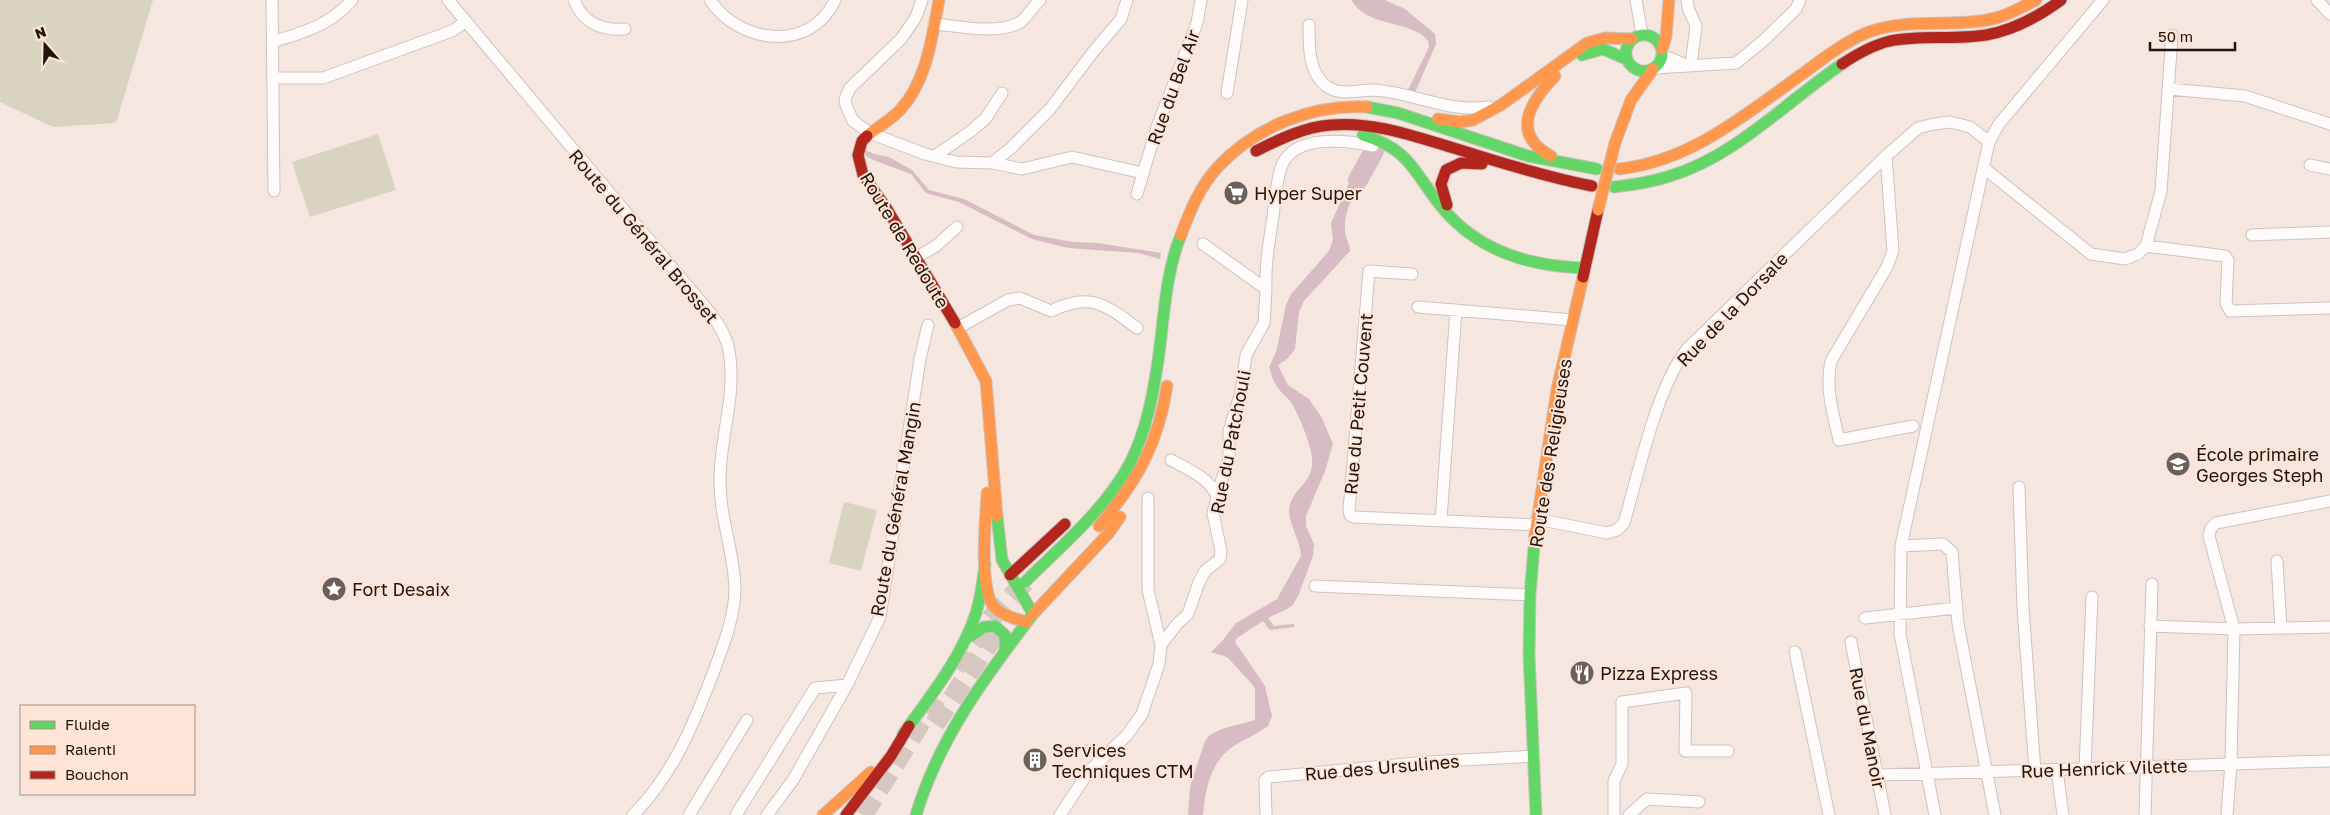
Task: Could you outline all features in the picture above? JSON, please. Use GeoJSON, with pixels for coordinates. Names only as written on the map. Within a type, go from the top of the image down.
{"type":"FeatureCollection","features":[{"type":"Feature","properties":{"kind":"main road","name":"Route de Redoute"},"geometry":{"type":"LineString","coordinates":[[939,0],[925,61],[915,87],[903,108],[862,141],[858,155],[863,175],[917,258],[958,328],[986,381],[991,437]]}},
{"type":"Feature","properties":{"kind":"main road"},"geometry":{"type":"LineString","coordinates":[[1619,169],[1647,166],[1683,154],[1710,140],[1842,45],[1867,33],[1906,25],[1987,20],[2011,13],[2036,0]]}},
{"type":"Feature","properties":{"kind":"main road"},"geometry":{"type":"LineString","coordinates":[[1614,187],[1667,179],[1713,158],[1854,56],[1878,44],[1900,39],[1981,36],[2005,32],[2027,24],[2061,0]]}},
{"type":"Feature","properties":{"kind":"main road"},"geometry":{"type":"LineString","coordinates":[[1628,62],[1626,48],[1638,37],[1653,30],[1668,6]]}},
{"type":"Feature","properties":{"kind":"main road"},"geometry":{"type":"LineString","coordinates":[[1581,167],[1537,149],[1527,133],[1527,116],[1532,104],[1552,79],[1584,54],[1603,50],[1628,62],[1638,71],[1654,69],[1662,52],[1666,37],[1668,6]]}},
{"type":"Feature","properties":{"kind":"main road"},"geometry":{"type":"LineString","coordinates":[[1026,582],[1100,504],[1121,477],[1139,445],[1153,399],[1168,286],[1178,239],[1188,210],[1212,173],[1244,143],[1282,122],[1327,110],[1359,107],[1460,122],[1473,120],[1501,105],[1587,43],[1604,38],[1638,37],[1658,41],[1662,52]]}},
{"type":"Feature","properties":{"kind":"main road","name":"Route des Religieuses"},"geometry":{"type":"LineString","coordinates":[[1628,62],[1631,100]]}},
{"type":"Feature","properties":{"kind":"main road","name":"Route des Religieuses"},"geometry":{"type":"LineString","coordinates":[[1536,815],[1529,655],[1530,595],[1537,522],[1557,389],[1583,268],[1615,142],[1631,100],[1654,69]]}},
{"type":"Feature","properties":{"kind":"main road"},"geometry":{"type":"LineString","coordinates":[[1389,110],[1464,136],[1581,167],[1597,169]]}},
{"type":"Feature","properties":{"kind":"main road"},"geometry":{"type":"LineString","coordinates":[[1324,125],[1385,141],[1406,158],[1441,180]]}},
{"type":"Feature","properties":{"kind":"main road"},"geometry":{"type":"LineString","coordinates":[[1246,159],[1269,143],[1324,125],[1376,126],[1542,175]]}},
{"type":"Feature","properties":{"kind":"main road"},"geometry":{"type":"LineString","coordinates":[[1406,158],[1424,179],[1444,211],[1460,228],[1485,246],[1506,255],[1567,268],[1583,268]]}},
{"type":"Feature","properties":{"kind":"main road"},"geometry":{"type":"LineString","coordinates":[[1460,228],[1443,196],[1441,180],[1445,171],[1453,164],[1461,162],[1542,175],[1592,186]]}},
{"type":"Feature","properties":{"kind":"main road"},"geometry":{"type":"LineString","coordinates":[[1184,263],[1196,220],[1214,192]]}},
{"type":"Feature","properties":{"kind":"main road"},"geometry":{"type":"LineString","coordinates":[[916,815],[934,765],[947,738],[1005,651],[1030,618],[1108,534],[1129,505],[1143,479],[1162,423],[1169,372]]}},
{"type":"Feature","properties":{"kind":"main road"},"geometry":{"type":"LineString","coordinates":[[1102,484],[1119,464],[1137,435],[1153,399]]}},
{"type":"Feature","properties":{"kind":"main road"},"geometry":{"type":"LineString","coordinates":[[952,661],[974,618],[985,564],[991,437]]}},
{"type":"Feature","properties":{"kind":"main road"},"geometry":{"type":"LineString","coordinates":[[991,437],[999,546],[1002,561],[1030,618]]}},
{"type":"Feature","properties":{"kind":"main road"},"geometry":{"type":"LineString","coordinates":[[1073,554],[1121,501],[1152,451]]}},
{"type":"Feature","properties":{"kind":"main road"},"geometry":{"type":"LineString","coordinates":[[972,636],[989,598],[1071,518]]}},
{"type":"Feature","properties":{"kind":"main road"},"geometry":{"type":"LineString","coordinates":[[985,564],[989,598],[993,606],[1003,614],[1030,618]]}},
{"type":"Feature","properties":{"kind":"main road"},"geometry":{"type":"LineString","coordinates":[[823,815],[881,762],[952,661],[972,636],[984,627],[996,626],[1005,635],[1005,651]]}},
{"type":"Feature","properties":{"kind":"main road"},"geometry":{"type":"LineString","coordinates":[[846,815],[891,756],[908,726]]}},
{"type":"Feature","properties":{"kind":"street"},"geometry":{"type":"LineString","coordinates":[[272,0],[274,191]]}},
{"type":"Feature","properties":{"kind":"street"},"geometry":{"type":"LineString","coordinates":[[272,42],[320,26],[342,11],[352,0]]}},
{"type":"Feature","properties":{"kind":"street","name":"Route du Général Brosset"},"geometry":{"type":"LineString","coordinates":[[448,0],[711,314],[721,329],[729,349],[731,369],[720,478],[721,505],[733,566],[735,594],[728,633],[698,712],[675,761],[648,800],[633,815]]}},
{"type":"Feature","properties":{"kind":"street"},"geometry":{"type":"LineString","coordinates":[[574,0],[580,13],[593,24],[611,30],[625,29]]}},
{"type":"Feature","properties":{"kind":"street"},"geometry":{"type":"LineString","coordinates":[[710,0],[722,15],[740,27],[774,36],[792,37],[812,28],[821,21],[835,0]]}},
{"type":"Feature","properties":{"kind":"street"},"geometry":{"type":"LineString","coordinates":[[922,0],[913,23],[901,39],[846,94],[846,105],[850,116],[870,133],[956,162],[992,163],[1022,170],[1072,157],[1143,173]]}},
{"type":"Feature","properties":{"kind":"street"},"geometry":{"type":"LineString","coordinates":[[934,24],[985,29],[1003,28],[1020,22],[1040,0]]}},
{"type":"Feature","properties":{"kind":"street"},"geometry":{"type":"LineString","coordinates":[[992,163],[1011,148],[1050,109],[1093,52],[1121,19],[1127,0]]}},
{"type":"Feature","properties":{"kind":"street","name":"Rue du Bel Air"},"geometry":{"type":"LineString","coordinates":[[1137,194],[1157,127],[1196,23],[1201,0]]}},
{"type":"Feature","properties":{"kind":"street"},"geometry":{"type":"LineString","coordinates":[[1227,93],[1242,0]]}},
{"type":"Feature","properties":{"kind":"street"},"geometry":{"type":"LineString","coordinates":[[1687,0],[1688,8],[1696,26],[1691,65]]}},
{"type":"Feature","properties":{"kind":"street"},"geometry":{"type":"LineString","coordinates":[[1654,69],[1736,62],[1763,41],[1796,9],[1800,0]]}},
{"type":"Feature","properties":{"kind":"street"},"geometry":{"type":"LineString","coordinates":[[1935,815],[1900,634],[1900,546],[1989,142],[1999,124],[2103,0]]}},
{"type":"Feature","properties":{"kind":"street"},"geometry":{"type":"LineString","coordinates":[[2317,0],[2330,14]]}},
{"type":"Feature","properties":{"kind":"street"},"geometry":{"type":"LineString","coordinates":[[1636,5],[1638,37]]}},
{"type":"Feature","properties":{"kind":"street"},"geometry":{"type":"LineString","coordinates":[[273,78],[323,78],[452,31],[465,22]]}},
{"type":"Feature","properties":{"kind":"street"},"geometry":{"type":"LineString","coordinates":[[1309,25],[1309,53],[1323,84],[1330,89],[1339,92],[1372,90],[1389,92],[1441,106],[1478,108],[1511,103],[1519,106],[1527,116]]}},
{"type":"Feature","properties":{"kind":"street"},"geometry":{"type":"LineString","coordinates":[[1984,168],[2091,254],[2131,259],[2146,246],[2161,191],[2172,35]]}},
{"type":"Feature","properties":{"kind":"street"},"geometry":{"type":"LineString","coordinates":[[1662,52],[1677,62],[1691,65]]}},
{"type":"Feature","properties":{"kind":"street"},"geometry":{"type":"LineString","coordinates":[[2169,88],[2245,96],[2330,124]]}},
{"type":"Feature","properties":{"kind":"street"},"geometry":{"type":"LineString","coordinates":[[935,156],[986,118],[1002,93]]}},
{"type":"Feature","properties":{"kind":"street","name":"Rue de la Dorsale"},"geometry":{"type":"LineString","coordinates":[[1537,522],[1607,533],[1616,530],[1624,522],[1656,416],[1675,365],[1687,349],[1886,156],[1918,128],[1950,122],[1970,127],[1989,142]]}},
{"type":"Feature","properties":{"kind":"street","name":"Rue du Patchouli"},"geometry":{"type":"LineString","coordinates":[[1162,645],[1177,624],[1188,614],[1199,582],[1206,571],[1220,559],[1222,551],[1213,513],[1229,460],[1230,432],[1241,392],[1246,355],[1264,323],[1265,268],[1277,186],[1283,163],[1286,158],[1304,145],[1324,141],[1343,141],[1380,148],[1406,158]]}},
{"type":"Feature","properties":{"kind":"street"},"geometry":{"type":"LineString","coordinates":[[1886,156],[1893,251],[1887,267],[1832,361],[1828,376],[1830,397],[1839,440],[1913,426]]}},
{"type":"Feature","properties":{"kind":"street"},"geometry":{"type":"LineString","coordinates":[[2310,165],[2330,169]]}},
{"type":"Feature","properties":{"kind":"street"},"geometry":{"type":"LineString","coordinates":[[917,258],[936,246],[957,227]]}},
{"type":"Feature","properties":{"kind":"street"},"geometry":{"type":"LineString","coordinates":[[2252,235],[2330,232]]}},
{"type":"Feature","properties":{"kind":"street"},"geometry":{"type":"LineString","coordinates":[[1203,244],[1266,289]]}},
{"type":"Feature","properties":{"kind":"street"},"geometry":{"type":"LineString","coordinates":[[2146,246],[2225,256],[2228,260],[2226,303],[2230,311],[2330,308]]}},
{"type":"Feature","properties":{"kind":"street","name":"Rue du Petit Couvent"},"geometry":{"type":"LineString","coordinates":[[1412,274],[1369,271],[1350,515],[1354,517],[1537,522]]}},
{"type":"Feature","properties":{"kind":"street"},"geometry":{"type":"LineString","coordinates":[[958,328],[1008,300],[1020,298],[1050,311],[1079,301],[1091,301],[1115,312],[1137,328]]}},
{"type":"Feature","properties":{"kind":"street"},"geometry":{"type":"LineString","coordinates":[[1418,307],[1573,320]]}},
{"type":"Feature","properties":{"kind":"street"},"geometry":{"type":"LineString","coordinates":[[1441,520],[1456,310]]}},
{"type":"Feature","properties":{"kind":"street","name":"Route du Général Mangin"},"geometry":{"type":"LineString","coordinates":[[767,815],[794,780],[847,685],[880,617],[920,359],[928,325]]}},
{"type":"Feature","properties":{"kind":"street"},"geometry":{"type":"LineString","coordinates":[[1171,460],[1205,478],[1213,486],[1218,496]]}},
{"type":"Feature","properties":{"kind":"street"},"geometry":{"type":"LineString","coordinates":[[2019,487],[2023,608],[2035,771]]}},
{"type":"Feature","properties":{"kind":"street"},"geometry":{"type":"LineString","coordinates":[[1060,815],[1090,771],[1127,735],[1142,714],[1159,664],[1162,645],[1148,590],[1148,498]]}},
{"type":"Feature","properties":{"kind":"street"},"geometry":{"type":"LineString","coordinates":[[2227,815],[2231,763],[2234,629],[2209,536],[2211,528],[2216,523],[2330,501]]}},
{"type":"Feature","properties":{"kind":"street"},"geometry":{"type":"LineString","coordinates":[[1900,546],[1943,544],[1952,552],[1958,624],[1995,815]]}},
{"type":"Feature","properties":{"kind":"street"},"geometry":{"type":"LineString","coordinates":[[2277,561],[2282,628]]}},
{"type":"Feature","properties":{"kind":"street"},"geometry":{"type":"LineString","coordinates":[[2145,815],[2152,584]]}},
{"type":"Feature","properties":{"kind":"street"},"geometry":{"type":"LineString","coordinates":[[1315,586],[1530,595]]}},
{"type":"Feature","properties":{"kind":"street"},"geometry":{"type":"LineString","coordinates":[[2085,769],[2092,597]]}},
{"type":"Feature","properties":{"kind":"street"},"geometry":{"type":"LineString","coordinates":[[1865,618],[1956,608]]}},
{"type":"Feature","properties":{"kind":"street"},"geometry":{"type":"LineString","coordinates":[[2150,626],[2234,629],[2330,627]]}},
{"type":"Feature","properties":{"kind":"street","name":"Rue du Manoir"},"geometry":{"type":"LineString","coordinates":[[1851,642],[1885,815]]}},
{"type":"Feature","properties":{"kind":"street"},"geometry":{"type":"LineString","coordinates":[[1794,652],[1829,815]]}},
{"type":"Feature","properties":{"kind":"street"},"geometry":{"type":"LineString","coordinates":[[736,815],[815,688],[847,685]]}},
{"type":"Feature","properties":{"kind":"street"},"geometry":{"type":"LineString","coordinates":[[1614,815],[1614,781],[1622,764],[1622,702],[1686,693],[1685,751],[1728,751]]}},
{"type":"Feature","properties":{"kind":"street"},"geometry":{"type":"LineString","coordinates":[[689,815],[747,720]]}},
{"type":"Feature","properties":{"kind":"street","name":"Rue des Ursulines"},"geometry":{"type":"LineString","coordinates":[[1266,815],[1265,780],[1269,777],[1428,762],[1534,756]]}},
{"type":"Feature","properties":{"kind":"street","name":"Rue Henrick Vilette"},"geometry":{"type":"LineString","coordinates":[[1878,776],[2330,761]]}},
{"type":"Feature","properties":{"kind":"street"},"geometry":{"type":"LineString","coordinates":[[2058,770],[2063,815]]}},
{"type":"Feature","properties":{"kind":"street"},"geometry":{"type":"LineString","coordinates":[[1633,813],[1647,800],[1698,802]]}},
{"type":"Feature","properties":{"kind":"shaded area"},"geometry":{"type":"Polygon","coordinates":[[[0,0],[153,0],[116,123],[53,127],[0,102],[0,0]]]}},
{"type":"Feature","properties":{"kind":"shaded area"},"geometry":{"type":"Polygon","coordinates":[[[1351,0],[1385,0],[1405,9],[1435,34],[1436,44],[1414,95],[1407,92],[1429,47],[1428,41],[1421,34],[1411,29],[1368,16],[1351,0]]]}},
{"type":"Feature","properties":{"kind":"shaded area"},"geometry":{"type":"Polygon","coordinates":[[[378,134],[396,190],[310,217],[292,162],[378,134]]]}},
{"type":"Feature","properties":{"kind":"shaded area"},"geometry":{"type":"Polygon","coordinates":[[[861,148],[874,154],[889,157],[912,170],[929,190],[964,199],[1034,235],[1161,253],[1160,259],[1138,253],[1068,248],[1032,239],[959,202],[925,192],[911,174],[873,160],[860,152],[861,148]]]}},
{"type":"Feature","properties":{"kind":"shaded area"},"geometry":{"type":"Polygon","coordinates":[[[1365,156],[1378,159],[1356,192],[1348,210],[1345,229],[1350,251],[1304,301],[1299,312],[1295,349],[1287,359],[1278,365],[1288,385],[1309,399],[1322,418],[1333,444],[1325,471],[1306,516],[1306,526],[1314,544],[1313,556],[1299,594],[1293,605],[1268,618],[1274,626],[1294,624],[1294,627],[1270,630],[1263,621],[1237,638],[1235,642],[1265,686],[1272,716],[1268,726],[1234,746],[1220,759],[1211,776],[1205,796],[1203,815],[1188,815],[1190,787],[1205,741],[1209,736],[1221,729],[1255,720],[1255,689],[1252,684],[1227,657],[1211,652],[1236,623],[1277,599],[1301,556],[1289,510],[1293,497],[1309,476],[1312,462],[1311,452],[1297,414],[1291,402],[1275,383],[1269,367],[1276,352],[1286,305],[1291,294],[1329,251],[1333,240],[1331,223],[1358,163],[1365,156]]]}},
{"type":"Feature","properties":{"kind":"shaded area"},"geometry":{"type":"Polygon","coordinates":[[[844,502],[877,510],[861,571],[829,563],[844,502]]]}},
{"type":"Feature","properties":{"kind":"waterway"},"geometry":{"type":"LineString","coordinates":[[1358,180],[1374,151]]}},
{"type":"Feature","properties":{"kind":"tunnel"},"geometry":{"type":"LineString","coordinates":[[955,667],[993,616],[1025,582]]}},
{"type":"Feature","properties":{"kind":"tunnel"},"geometry":{"type":"LineString","coordinates":[[935,724],[997,631]]}},
{"type":"Feature","properties":{"kind":"tunnel"},"geometry":{"type":"LineString","coordinates":[[863,815],[936,698]]}},
{"type":"Feature","properties":{"kind":"traffic: fast"},"geometry":{"type":"LineString","coordinates":[[1644,35],[1651,36],[1657,40],[1661,46],[1662,53],[1661,60],[1657,66],[1651,70],[1644,71],[1637,70],[1631,66],[1627,60],[1626,53],[1627,46],[1631,40],[1637,36],[1644,35]]}},
{"type":"Feature","properties":{"kind":"traffic: fast"},"geometry":{"type":"LineString","coordinates":[[1582,55],[1603,49],[1626,59]]}},
{"type":"Feature","properties":{"kind":"traffic: fast"},"geometry":{"type":"LineString","coordinates":[[1614,187],[1663,178],[1694,167],[1717,155],[1760,127],[1842,64]]}},
{"type":"Feature","properties":{"kind":"traffic: fast"},"geometry":{"type":"LineString","coordinates":[[1367,107],[1398,113],[1528,156],[1597,169]]}},
{"type":"Feature","properties":{"kind":"traffic: fast"},"geometry":{"type":"LineString","coordinates":[[1363,135],[1380,141],[1403,157],[1412,166],[1445,211],[1474,237],[1491,247],[1526,260],[1563,267],[1583,268]]}},
{"type":"Feature","properties":{"kind":"traffic: fast"},"geometry":{"type":"LineString","coordinates":[[1025,582],[1096,512],[1120,480],[1136,451],[1145,426],[1151,400],[1168,281],[1181,235]]}},
{"type":"Feature","properties":{"kind":"traffic: fast"},"geometry":{"type":"LineString","coordinates":[[916,815],[937,760],[950,734],[981,685],[1033,614],[1002,560],[997,516]]}},
{"type":"Feature","properties":{"kind":"traffic: fast"},"geometry":{"type":"LineString","coordinates":[[1535,535],[1530,595],[1529,655],[1536,815]]}},
{"type":"Feature","properties":{"kind":"traffic: fast"},"geometry":{"type":"LineString","coordinates":[[903,734],[954,661],[970,629],[978,607],[985,564]]}},
{"type":"Feature","properties":{"kind":"traffic: fast"},"geometry":{"type":"LineString","coordinates":[[971,636],[984,627],[995,626],[1005,635],[1005,651]]}},
{"type":"Feature","properties":{"kind":"traffic: slow"},"geometry":{"type":"LineString","coordinates":[[867,136],[901,109],[917,85],[927,58],[939,0]]}},
{"type":"Feature","properties":{"kind":"traffic: slow"},"geometry":{"type":"LineString","coordinates":[[1662,49],[1666,37],[1669,0]]}},
{"type":"Feature","properties":{"kind":"traffic: slow"},"geometry":{"type":"LineString","coordinates":[[1619,169],[1646,164],[1695,146],[1740,119],[1835,51],[1866,33],[1881,28],[1911,24],[1957,23],[1994,19],[2036,0]]}},
{"type":"Feature","properties":{"kind":"traffic: slow"},"geometry":{"type":"LineString","coordinates":[[1438,119],[1460,122],[1473,120],[1501,105],[1587,43],[1605,38],[1632,39]]}},
{"type":"Feature","properties":{"kind":"traffic: slow"},"geometry":{"type":"LineString","coordinates":[[1615,143],[1631,100],[1653,69]]}},
{"type":"Feature","properties":{"kind":"traffic: slow"},"geometry":{"type":"LineString","coordinates":[[1551,156],[1538,147],[1531,138],[1528,118],[1538,96],[1555,76]]}},
{"type":"Feature","properties":{"kind":"traffic: slow"},"geometry":{"type":"LineString","coordinates":[[1181,235],[1192,208],[1206,182],[1218,167],[1249,140],[1286,121],[1305,114],[1326,109],[1367,107]]}},
{"type":"Feature","properties":{"kind":"traffic: slow"},"geometry":{"type":"LineString","coordinates":[[1598,210],[1615,143]]}},
{"type":"Feature","properties":{"kind":"traffic: slow"},"geometry":{"type":"LineString","coordinates":[[1535,535],[1557,389],[1583,277]]}},
{"type":"Feature","properties":{"kind":"traffic: slow"},"geometry":{"type":"LineString","coordinates":[[955,323],[986,381],[997,516]]}},
{"type":"Feature","properties":{"kind":"traffic: slow"},"geometry":{"type":"LineString","coordinates":[[1099,526],[1124,493],[1144,461],[1158,426],[1167,386]]}},
{"type":"Feature","properties":{"kind":"traffic: slow"},"geometry":{"type":"LineString","coordinates":[[987,493],[984,553],[986,586],[990,599],[995,608],[1002,613],[1027,622]]}},
{"type":"Feature","properties":{"kind":"traffic: slow"},"geometry":{"type":"LineString","coordinates":[[1033,614],[1108,534],[1120,517]]}},
{"type":"Feature","properties":{"kind":"traffic: slow"},"geometry":{"type":"LineString","coordinates":[[823,815],[871,772]]}},
{"type":"Feature","properties":{"kind":"traffic: jam"},"geometry":{"type":"LineString","coordinates":[[1842,64],[1865,50],[1890,41],[1996,33],[2025,22],[2061,0]]}},
{"type":"Feature","properties":{"kind":"traffic: jam"},"geometry":{"type":"LineString","coordinates":[[1256,151],[1283,138],[1311,128],[1347,124],[1363,125],[1395,131],[1524,169],[1592,186]]}},
{"type":"Feature","properties":{"kind":"traffic: jam"},"geometry":{"type":"LineString","coordinates":[[867,136],[862,141],[858,155],[863,175],[887,209],[955,323]]}},
{"type":"Feature","properties":{"kind":"traffic: jam"},"geometry":{"type":"LineString","coordinates":[[1447,205],[1441,184],[1446,170],[1461,163],[1482,164]]}},
{"type":"Feature","properties":{"kind":"traffic: jam"},"geometry":{"type":"LineString","coordinates":[[1583,277],[1598,210]]}},
{"type":"Feature","properties":{"kind":"traffic: jam"},"geometry":{"type":"LineString","coordinates":[[1010,575],[1065,524]]}},
{"type":"Feature","properties":{"kind":"traffic: jam"},"geometry":{"type":"LineString","coordinates":[[846,815],[891,756],[909,726]]}},
{"type":"Feature","properties":{"kind":"place","name":"Hyper Super"},"geometry":{"type":"Point","coordinates":[1236,193]}},
{"type":"Feature","properties":{"kind":"place","name":"École primaire Georges Steph"},"geometry":{"type":"Point","coordinates":[2178,464]}},
{"type":"Feature","properties":{"kind":"place","name":"Fort Desaix"},"geometry":{"type":"Point","coordinates":[334,589]}},
{"type":"Feature","properties":{"kind":"place","name":"Pizza Express"},"geometry":{"type":"Point","coordinates":[1582,673]}},
{"type":"Feature","properties":{"kind":"place","name":"Services Techniques CTM"},"geometry":{"type":"Point","coordinates":[1035,760]}}]}
